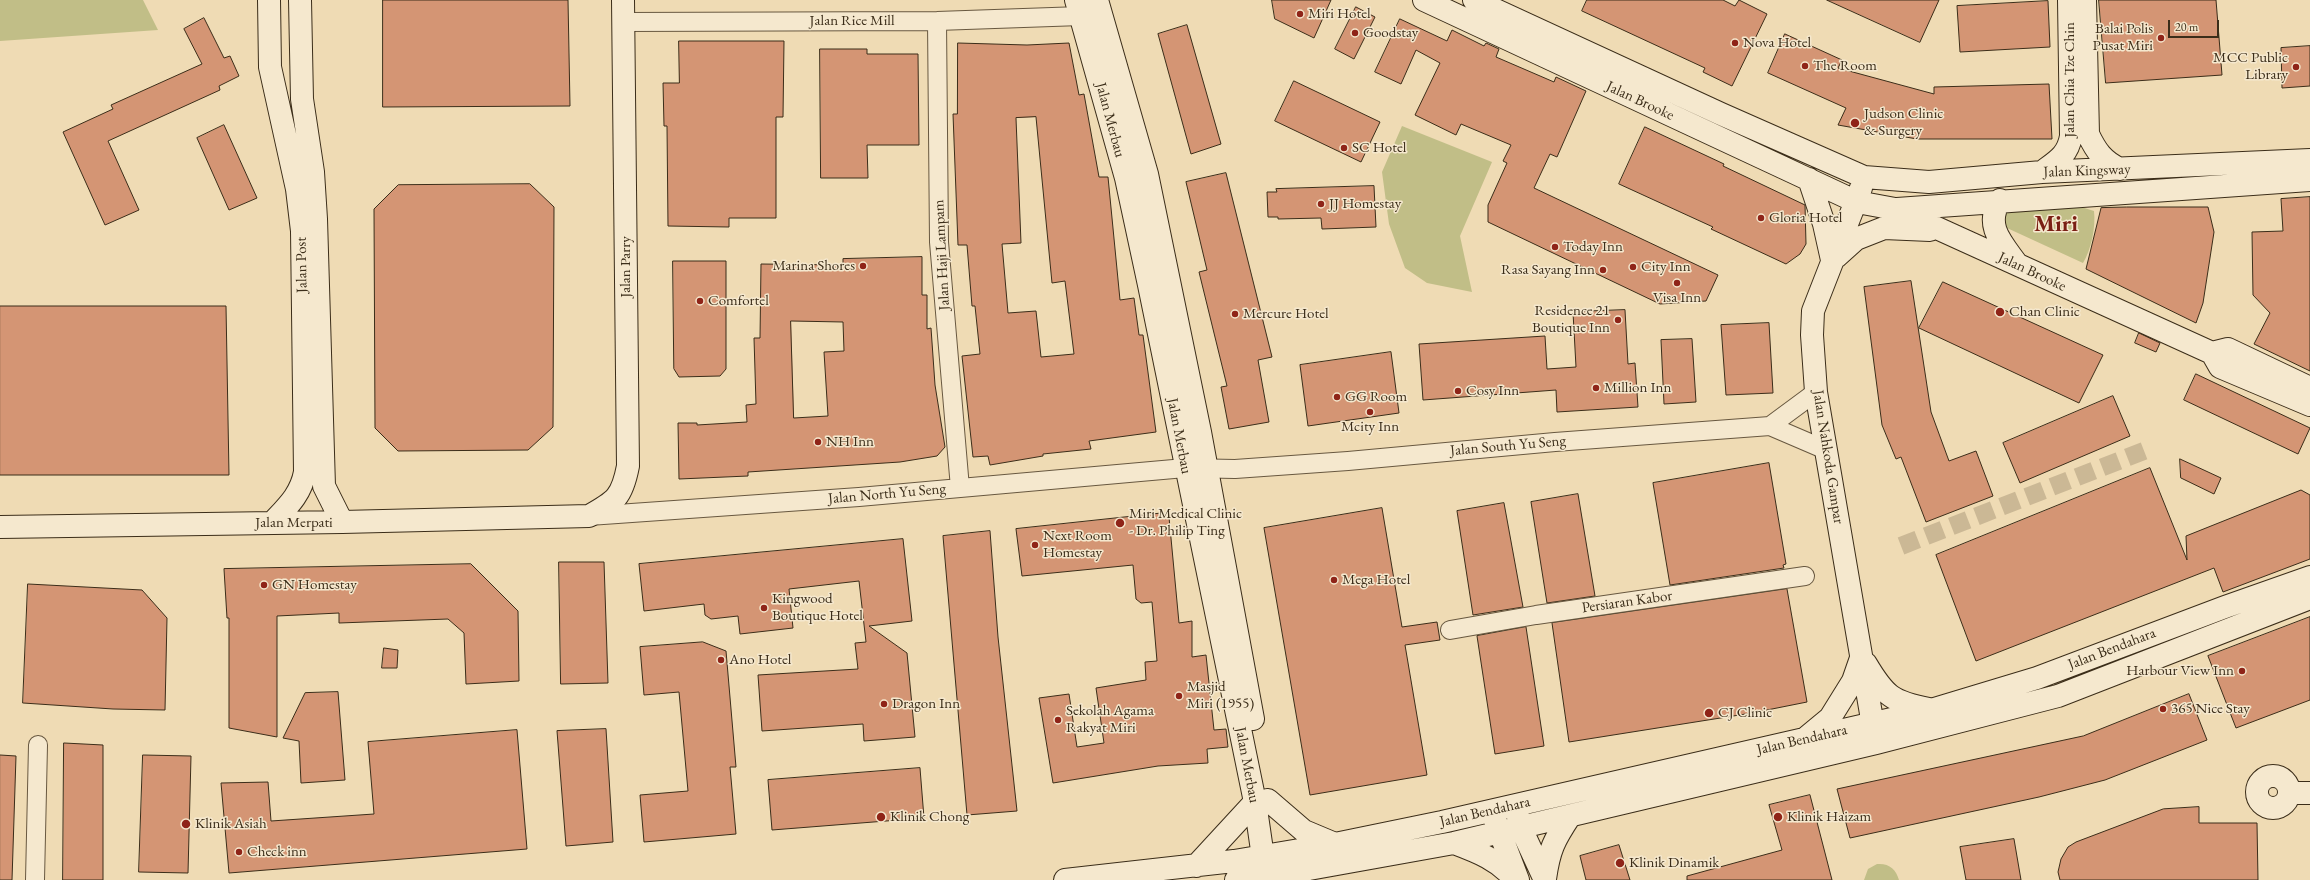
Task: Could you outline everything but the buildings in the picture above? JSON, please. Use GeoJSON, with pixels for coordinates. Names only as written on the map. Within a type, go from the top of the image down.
{"type":"FeatureCollection","features":[{"type":"Feature","properties":{"kind":"street","name":"Jalan Post"},"geometry":{"type":"LineString","coordinates":[[269,0],[270,67],[297,190],[302,231],[305,472],[303,486],[295,499],[273,522]]}},
{"type":"Feature","properties":{"kind":"street","name":"Jalan Post"},"geometry":{"type":"LineString","coordinates":[[300,0],[302,99],[313,172],[316,219],[324,486],[342,522]]}},
{"type":"Feature","properties":{"kind":"street","name":"Jalan Parry"},"geometry":{"type":"LineString","coordinates":[[589,516],[613,503],[624,485],[628,466],[623,0]]}},
{"type":"Feature","properties":{"kind":"street","name":"Jalan Merbau"},"geometry":{"type":"LineString","coordinates":[[1097,0],[1147,174],[1207,468],[1272,865]]}},
{"type":"Feature","properties":{"kind":"street","name":"Jalan Brooke"},"geometry":{"type":"LineString","coordinates":[[1424,0],[1857,202],[1895,209],[2212,353],[2220,367],[2310,405]]}},
{"type":"Feature","properties":{"kind":"street","name":"Jalan Brooke"},"geometry":{"type":"LineString","coordinates":[[1474,0],[1721,114],[1864,177]]}},
{"type":"Feature","properties":{"kind":"street","name":"Jalan Chia Tze Chin"},"geometry":{"type":"LineString","coordinates":[[2042,172],[2064,156],[2069,147],[2071,136],[2069,0]]}},
{"type":"Feature","properties":{"kind":"street","name":"Jalan Chia Tze Chin"},"geometry":{"type":"LineString","coordinates":[[2085,0],[2088,134],[2095,150],[2101,158],[2120,169]]}},
{"type":"Feature","properties":{"kind":"street","name":"Jalan Rice Mill"},"geometry":{"type":"LineString","coordinates":[[624,22],[937,21],[1078,8]]}},
{"type":"Feature","properties":{"kind":"street","name":"Jalan Merbau"},"geometry":{"type":"LineString","coordinates":[[1078,8],[1126,178],[1149,285],[1185,468],[1261,801]]}},
{"type":"Feature","properties":{"kind":"street","name":"Jalan Haji Lampam"},"geometry":{"type":"LineString","coordinates":[[937,21],[939,242],[960,488]]}},
{"type":"Feature","properties":{"kind":"street","name":"Jalan Kingsway"},"geometry":{"type":"LineString","coordinates":[[1864,177],[1929,182],[2042,172],[2310,160]]}},
{"type":"Feature","properties":{"kind":"street"},"geometry":{"type":"LineString","coordinates":[[1864,177],[1895,209]]}},
{"type":"Feature","properties":{"kind":"street","name":"Jalan Nahkoda Gampar"},"geometry":{"type":"LineString","coordinates":[[1864,177],[1857,202],[1832,260],[1813,312],[1812,335],[1816,392],[1874,733]]}},
{"type":"Feature","properties":{"kind":"street"},"geometry":{"type":"LineString","coordinates":[[1809,179],[1824,224],[1832,260],[1856,239],[1884,228],[1923,228],[1954,236]]}},
{"type":"Feature","properties":{"kind":"street","name":"Jalan Kingsway"},"geometry":{"type":"LineString","coordinates":[[1895,209],[2000,200],[2310,180]]}},
{"type":"Feature","properties":{"kind":"street"},"geometry":{"type":"LineString","coordinates":[[2000,200],[1993,210],[1995,229],[2017,265]]}},
{"type":"Feature","properties":{"kind":"street"},"geometry":{"type":"LineString","coordinates":[[2212,353],[2228,349],[2310,388]]}},
{"type":"Feature","properties":{"kind":"street"},"geometry":{"type":"LineString","coordinates":[[1770,426],[1816,392]]}},
{"type":"Feature","properties":{"kind":"street","name":"Jalan South Yu Seng"},"geometry":{"type":"LineString","coordinates":[[1185,468],[1235,469],[1348,461],[1548,442],[1770,426],[1826,450]]}},
{"type":"Feature","properties":{"kind":"street","name":"Jalan North Yu Seng"},"geometry":{"type":"LineString","coordinates":[[589,516],[960,488],[1185,468]]}},
{"type":"Feature","properties":{"kind":"street","name":"Jalan Merpati"},"geometry":{"type":"LineString","coordinates":[[0,527],[342,522],[589,516]]}},
{"type":"Feature","properties":{"kind":"street","name":"Persiaran Kabor"},"geometry":{"type":"LineString","coordinates":[[1450,630],[1536,615],[1805,576]]}},
{"type":"Feature","properties":{"kind":"street","name":"Jalan Bendahara"},"geometry":{"type":"LineString","coordinates":[[1272,865],[1335,844],[1801,741],[1874,733],[1931,710],[2037,678],[2184,622],[2310,577]]}},
{"type":"Feature","properties":{"kind":"street","name":"Jalan Bendahara"},"geometry":{"type":"LineString","coordinates":[[1272,865],[1454,843],[1498,831],[1570,816],[1874,733],[2058,696],[2310,598]]}},
{"type":"Feature","properties":{"kind":"street"},"geometry":{"type":"LineString","coordinates":[[1861,656],[1876,682],[1888,695],[1904,704],[1931,710]]}},
{"type":"Feature","properties":{"kind":"street"},"geometry":{"type":"LineString","coordinates":[[1801,741],[1830,718],[1853,681],[1861,656]]}},
{"type":"Feature","properties":{"kind":"street"},"geometry":{"type":"LineString","coordinates":[[35,880],[38,745]]}},
{"type":"Feature","properties":{"kind":"street"},"geometry":{"type":"LineString","coordinates":[[1196,866],[1261,801],[1304,831],[1335,844]]}},
{"type":"Feature","properties":{"kind":"street"},"geometry":{"type":"LineString","coordinates":[[1515,805],[1520,826],[1545,880]]}},
{"type":"Feature","properties":{"kind":"street"},"geometry":{"type":"LineString","coordinates":[[1492,810],[1516,880]]}},
{"type":"Feature","properties":{"kind":"street"},"geometry":{"type":"LineString","coordinates":[[1545,880],[1549,852],[1556,837],[1570,816]]}},
{"type":"Feature","properties":{"kind":"street"},"geometry":{"type":"LineString","coordinates":[[1454,843],[1480,852],[1504,867],[1516,880]]}},
{"type":"Feature","properties":{"kind":"street"},"geometry":{"type":"LineString","coordinates":[[1065,880],[1196,866],[1272,865]]}},
{"type":"Feature","properties":{"kind":"street"},"geometry":{"type":"LineString","coordinates":[[1236,880],[1272,865]]}},
{"type":"Feature","properties":{"kind":"shaded area"},"geometry":{"type":"Polygon","coordinates":[[[0,0],[143,0],[158,30],[0,41],[0,0]]]}},
{"type":"Feature","properties":{"kind":"shaded area"},"geometry":{"type":"Polygon","coordinates":[[[1402,126],[1492,162],[1460,236],[1472,292],[1427,283],[1405,268],[1389,224],[1382,172],[1402,126]]]}},
{"type":"Feature","properties":{"kind":"shaded area"},"geometry":{"type":"Polygon","coordinates":[[[2075,205],[2094,211],[2092,238],[2083,263],[2007,228],[2005,223],[2006,213],[2011,210],[2075,205]]]}},
{"type":"Feature","properties":{"kind":"shaded area"},"geometry":{"type":"Polygon","coordinates":[[[1877,864],[1888,866],[1894,870],[1899,880],[1864,880],[1868,869],[1877,864]]]}},
{"type":"Feature","properties":{"kind":"tunnel"},"geometry":{"type":"LineString","coordinates":[[1901,546],[2149,449]]}},
{"type":"Feature","properties":{"kind":"place","name":"Miri Hotel"},"geometry":{"type":"Point","coordinates":[1300,14]}},
{"type":"Feature","properties":{"kind":"place","name":"Goodstay"},"geometry":{"type":"Point","coordinates":[1355,33]}},
{"type":"Feature","properties":{"kind":"place","name":"Balai Polis Pusat Miri"},"geometry":{"type":"Point","coordinates":[2161,38]}},
{"type":"Feature","properties":{"kind":"place","name":"Nova Hotel"},"geometry":{"type":"Point","coordinates":[1735,43]}},
{"type":"Feature","properties":{"kind":"place","name":"The Room"},"geometry":{"type":"Point","coordinates":[1805,66]}},
{"type":"Feature","properties":{"kind":"place","name":"MCC Public Library"},"geometry":{"type":"Point","coordinates":[2296,67]}},
{"type":"Feature","properties":{"kind":"place","name":"Judson Clinic & Surgery"},"geometry":{"type":"Point","coordinates":[1855,123]}},
{"type":"Feature","properties":{"kind":"place","name":"SC Hotel"},"geometry":{"type":"Point","coordinates":[1344,148]}},
{"type":"Feature","properties":{"kind":"place","name":"JJ Homestay"},"geometry":{"type":"Point","coordinates":[1321,204]}},
{"type":"Feature","properties":{"kind":"place","name":"Gloria Hotel"},"geometry":{"type":"Point","coordinates":[1761,218]}},
{"type":"Feature","properties":{"kind":"place","name":"Today Inn"},"geometry":{"type":"Point","coordinates":[1555,247]}},
{"type":"Feature","properties":{"kind":"place","name":"Marina Shores"},"geometry":{"type":"Point","coordinates":[863,266]}},
{"type":"Feature","properties":{"kind":"place","name":"City Inn"},"geometry":{"type":"Point","coordinates":[1633,267]}},
{"type":"Feature","properties":{"kind":"place","name":"Rasa Sayang Inn"},"geometry":{"type":"Point","coordinates":[1603,270]}},
{"type":"Feature","properties":{"kind":"place","name":"Visa Inn"},"geometry":{"type":"Point","coordinates":[1677,283]}},
{"type":"Feature","properties":{"kind":"place","name":"Comfortel"},"geometry":{"type":"Point","coordinates":[700,301]}},
{"type":"Feature","properties":{"kind":"place","name":"Chan Clinic"},"geometry":{"type":"Point","coordinates":[2000,312]}},
{"type":"Feature","properties":{"kind":"place","name":"Mercure Hotel"},"geometry":{"type":"Point","coordinates":[1235,314]}},
{"type":"Feature","properties":{"kind":"place","name":"Residence 21 Boutique Inn"},"geometry":{"type":"Point","coordinates":[1618,320]}},
{"type":"Feature","properties":{"kind":"place","name":"Million Inn"},"geometry":{"type":"Point","coordinates":[1596,388]}},
{"type":"Feature","properties":{"kind":"place","name":"Cosy Inn"},"geometry":{"type":"Point","coordinates":[1458,391]}},
{"type":"Feature","properties":{"kind":"place","name":"GG Room"},"geometry":{"type":"Point","coordinates":[1337,397]}},
{"type":"Feature","properties":{"kind":"place","name":"Mcity Inn"},"geometry":{"type":"Point","coordinates":[1370,412]}},
{"type":"Feature","properties":{"kind":"place","name":"NH Inn"},"geometry":{"type":"Point","coordinates":[818,442]}},
{"type":"Feature","properties":{"kind":"place","name":"Miri Medical Clinic - Dr. Philip Ting"},"geometry":{"type":"Point","coordinates":[1120,523]}},
{"type":"Feature","properties":{"kind":"place","name":"Next Room Homestay"},"geometry":{"type":"Point","coordinates":[1035,545]}},
{"type":"Feature","properties":{"kind":"place","name":"Mega Hotel"},"geometry":{"type":"Point","coordinates":[1334,580]}},
{"type":"Feature","properties":{"kind":"place","name":"GN Homestay"},"geometry":{"type":"Point","coordinates":[264,585]}},
{"type":"Feature","properties":{"kind":"place","name":"Kingwood Boutique Hotel"},"geometry":{"type":"Point","coordinates":[764,608]}},
{"type":"Feature","properties":{"kind":"place","name":"Ano Hotel"},"geometry":{"type":"Point","coordinates":[721,660]}},
{"type":"Feature","properties":{"kind":"place","name":"Harbour View Inn"},"geometry":{"type":"Point","coordinates":[2242,671]}},
{"type":"Feature","properties":{"kind":"place","name":"Masjid Miri (1955)"},"geometry":{"type":"Point","coordinates":[1179,696]}},
{"type":"Feature","properties":{"kind":"place","name":"Dragon Inn"},"geometry":{"type":"Point","coordinates":[884,704]}},
{"type":"Feature","properties":{"kind":"place","name":"365 Nice Stay"},"geometry":{"type":"Point","coordinates":[2163,709]}},
{"type":"Feature","properties":{"kind":"place","name":"CJ Clinic"},"geometry":{"type":"Point","coordinates":[1709,713]}},
{"type":"Feature","properties":{"kind":"place","name":"Sekolah Agama Rakyat Miri"},"geometry":{"type":"Point","coordinates":[1058,720]}},
{"type":"Feature","properties":{"kind":"place","name":"Klinik Chong"},"geometry":{"type":"Point","coordinates":[881,817]}},
{"type":"Feature","properties":{"kind":"place","name":"Klinik Haizam"},"geometry":{"type":"Point","coordinates":[1778,817]}},
{"type":"Feature","properties":{"kind":"place","name":"Klinik Asiah"},"geometry":{"type":"Point","coordinates":[186,824]}},
{"type":"Feature","properties":{"kind":"place","name":"Check inn"},"geometry":{"type":"Point","coordinates":[239,852]}},
{"type":"Feature","properties":{"kind":"place","name":"Klinik Dinamik"},"geometry":{"type":"Point","coordinates":[1620,863]}},
{"type":"Feature","properties":{"kind":"district","name":"Miri"},"geometry":{"type":"Point","coordinates":[2056,225]}}]}
